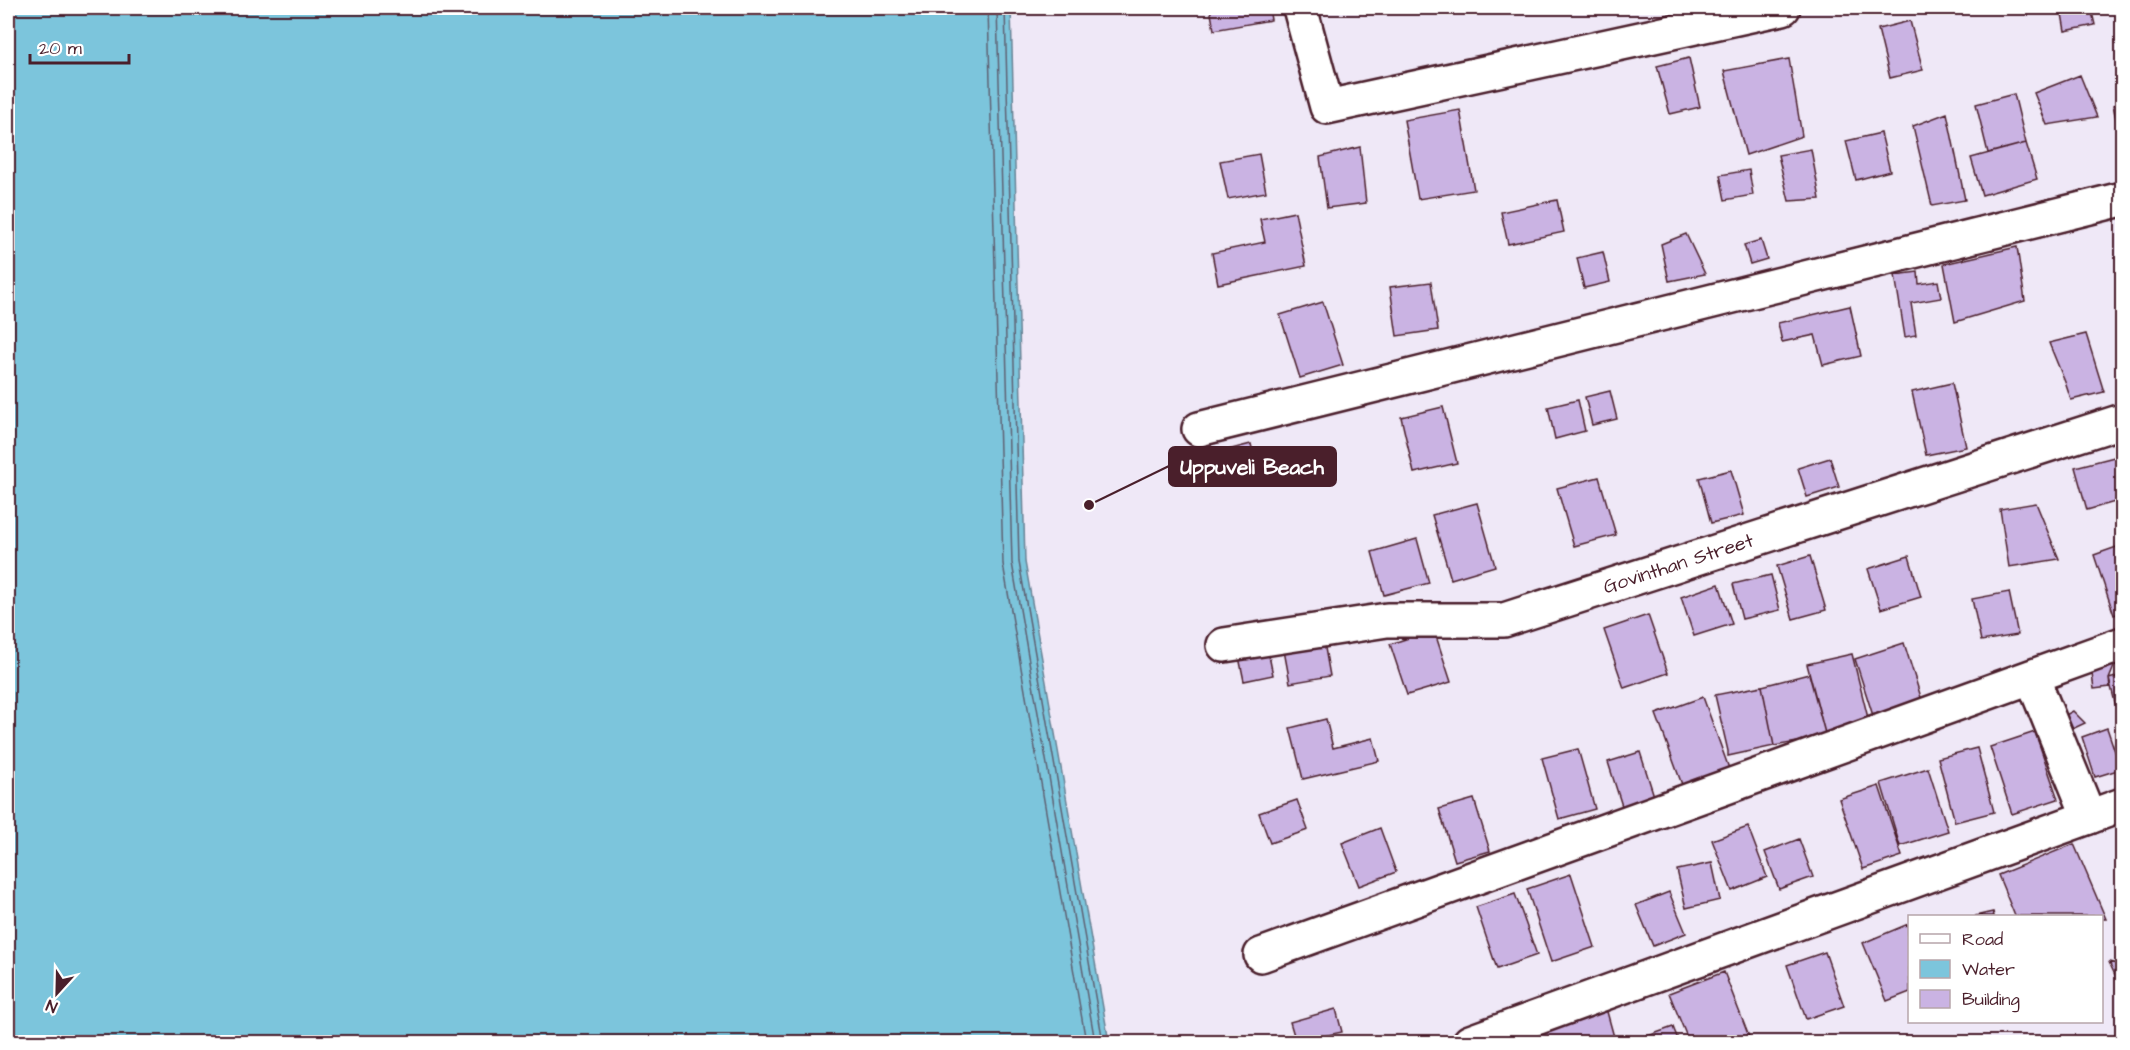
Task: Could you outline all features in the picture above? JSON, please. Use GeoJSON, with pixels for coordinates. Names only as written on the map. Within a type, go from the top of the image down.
{"type":"FeatureCollection","features":[{"type":"Feature","properties":{"kind":"street"},"geometry":{"type":"LineString","coordinates":[[1300,8],[1327,107],[1783,8]]}},
{"type":"Feature","properties":{"kind":"street"},"geometry":{"type":"LineString","coordinates":[[1199,429],[2122,199]]}},
{"type":"Feature","properties":{"kind":"street","name":"Govinthan Street"},"geometry":{"type":"LineString","coordinates":[[1224,645],[1387,620],[1504,620],[2122,421]]}},
{"type":"Feature","properties":{"kind":"street"},"geometry":{"type":"LineString","coordinates":[[1261,955],[2122,644]]}},
{"type":"Feature","properties":{"kind":"street"},"geometry":{"type":"LineString","coordinates":[[2032,677],[2089,817]]}},
{"type":"Feature","properties":{"kind":"street"},"geometry":{"type":"LineString","coordinates":[[1470,1042],[2122,805]]}},
{"type":"Feature","properties":{"kind":"water"},"geometry":{"type":"Polygon","coordinates":[[[8,8],[1011,8],[1025,562],[1109,1042],[8,1042],[8,8]]]}},
{"type":"Feature","properties":{"kind":"building"},"geometry":{"type":"Polygon","coordinates":[[[1210,8],[1269,8],[1271,20],[1214,30],[1210,8]]]}},
{"type":"Feature","properties":{"kind":"building"},"geometry":{"type":"Polygon","coordinates":[[[2061,8],[2091,8],[2095,25],[2065,31],[2061,8]]]}},
{"type":"Feature","properties":{"kind":"building"},"geometry":{"type":"Polygon","coordinates":[[[1910,21],[1923,70],[1890,78],[1878,29],[1910,21]]]}},
{"type":"Feature","properties":{"kind":"building"},"geometry":{"type":"Polygon","coordinates":[[[1689,58],[1700,107],[1670,114],[1657,66],[1689,58]]]}},
{"type":"Feature","properties":{"kind":"building"},"geometry":{"type":"Polygon","coordinates":[[[1789,59],[1802,136],[1746,155],[1724,71],[1789,59]]]}},
{"type":"Feature","properties":{"kind":"building"},"geometry":{"type":"Polygon","coordinates":[[[2080,75],[2097,117],[2047,125],[2034,93],[2080,75]]]}},
{"type":"Feature","properties":{"kind":"building"},"geometry":{"type":"Polygon","coordinates":[[[2014,94],[2026,143],[1988,153],[1976,104],[2014,94]]]}},
{"type":"Feature","properties":{"kind":"building"},"geometry":{"type":"Polygon","coordinates":[[[2122,103],[2122,147],[2113,105],[2122,103]]]}},
{"type":"Feature","properties":{"kind":"building"},"geometry":{"type":"Polygon","coordinates":[[[1460,110],[1474,190],[1418,199],[1404,120],[1460,110]]]}},
{"type":"Feature","properties":{"kind":"building"},"geometry":{"type":"Polygon","coordinates":[[[1947,113],[1965,200],[1932,206],[1913,126],[1947,113]]]}},
{"type":"Feature","properties":{"kind":"building"},"geometry":{"type":"Polygon","coordinates":[[[1881,133],[1890,171],[1856,180],[1846,141],[1881,133]]]}},
{"type":"Feature","properties":{"kind":"building"},"geometry":{"type":"Polygon","coordinates":[[[2026,143],[2037,179],[1982,195],[1971,158],[2026,143]]]}},
{"type":"Feature","properties":{"kind":"building"},"geometry":{"type":"Polygon","coordinates":[[[1360,147],[1366,203],[1327,208],[1320,157],[1360,147]]]}},
{"type":"Feature","properties":{"kind":"building"},"geometry":{"type":"Polygon","coordinates":[[[1811,149],[1820,199],[1789,201],[1778,155],[1811,149]]]}},
{"type":"Feature","properties":{"kind":"building"},"geometry":{"type":"Polygon","coordinates":[[[1259,154],[1266,192],[1228,199],[1220,161],[1259,154]]]}},
{"type":"Feature","properties":{"kind":"building"},"geometry":{"type":"Polygon","coordinates":[[[1749,170],[1753,195],[1725,200],[1720,175],[1749,170]]]}},
{"type":"Feature","properties":{"kind":"building"},"geometry":{"type":"Polygon","coordinates":[[[1557,200],[1564,232],[1508,244],[1501,212],[1557,200]]]}},
{"type":"Feature","properties":{"kind":"building"},"geometry":{"type":"Polygon","coordinates":[[[1295,212],[1306,266],[1218,284],[1212,253],[1265,242],[1260,219],[1295,212]]]}},
{"type":"Feature","properties":{"kind":"building"},"geometry":{"type":"Polygon","coordinates":[[[1686,234],[1705,274],[1669,281],[1661,244],[1686,234]]]}},
{"type":"Feature","properties":{"kind":"building"},"geometry":{"type":"Polygon","coordinates":[[[1761,240],[1767,259],[1750,264],[1744,245],[1761,240]]]}},
{"type":"Feature","properties":{"kind":"building"},"geometry":{"type":"Polygon","coordinates":[[[2017,247],[2025,301],[1955,322],[1944,264],[2017,247]]]}},
{"type":"Feature","properties":{"kind":"building"},"geometry":{"type":"Polygon","coordinates":[[[1603,252],[1610,282],[1584,288],[1577,258],[1603,252]]]}},
{"type":"Feature","properties":{"kind":"building"},"geometry":{"type":"Polygon","coordinates":[[[1918,272],[1919,284],[1938,281],[1941,298],[1911,303],[1916,335],[1905,337],[1895,275],[1918,272]]]}},
{"type":"Feature","properties":{"kind":"building"},"geometry":{"type":"Polygon","coordinates":[[[1431,282],[1438,330],[1397,336],[1390,287],[1431,282]]]}},
{"type":"Feature","properties":{"kind":"building"},"geometry":{"type":"Polygon","coordinates":[[[1323,302],[1343,365],[1300,378],[1280,315],[1323,302]]]}},
{"type":"Feature","properties":{"kind":"building"},"geometry":{"type":"Polygon","coordinates":[[[1850,306],[1861,356],[1823,365],[1815,335],[1782,342],[1778,323],[1850,306]]]}},
{"type":"Feature","properties":{"kind":"building"},"geometry":{"type":"Polygon","coordinates":[[[2086,334],[2104,392],[2071,400],[2049,343],[2086,334]]]}},
{"type":"Feature","properties":{"kind":"building"},"geometry":{"type":"Polygon","coordinates":[[[1952,383],[1966,447],[1926,455],[1912,392],[1952,383]]]}},
{"type":"Feature","properties":{"kind":"building"},"geometry":{"type":"Polygon","coordinates":[[[1610,391],[1617,419],[1592,425],[1585,397],[1610,391]]]}},
{"type":"Feature","properties":{"kind":"building"},"geometry":{"type":"Polygon","coordinates":[[[1578,400],[1585,431],[1555,439],[1548,407],[1578,400]]]}},
{"type":"Feature","properties":{"kind":"building"},"geometry":{"type":"Polygon","coordinates":[[[1443,407],[1457,463],[1414,473],[1401,417],[1443,407]]]}},
{"type":"Feature","properties":{"kind":"building"},"geometry":{"type":"Polygon","coordinates":[[[1251,444],[1259,475],[1221,485],[1212,454],[1251,444]]]}},
{"type":"Feature","properties":{"kind":"building"},"geometry":{"type":"Polygon","coordinates":[[[2122,455],[2122,500],[2087,510],[2075,467],[2122,455]]]}},
{"type":"Feature","properties":{"kind":"building"},"geometry":{"type":"Polygon","coordinates":[[[1830,458],[1839,487],[1807,497],[1798,468],[1830,458]]]}},
{"type":"Feature","properties":{"kind":"building"},"geometry":{"type":"Polygon","coordinates":[[[1731,470],[1744,515],[1711,523],[1699,478],[1731,470]]]}},
{"type":"Feature","properties":{"kind":"building"},"geometry":{"type":"Polygon","coordinates":[[[1599,477],[1616,535],[1574,546],[1557,488],[1599,477]]]}},
{"type":"Feature","properties":{"kind":"building"},"geometry":{"type":"Polygon","coordinates":[[[1477,503],[1495,566],[1451,579],[1432,515],[1477,503]]]}},
{"type":"Feature","properties":{"kind":"building"},"geometry":{"type":"Polygon","coordinates":[[[2036,503],[2059,559],[2009,567],[2000,509],[2036,503]]]}},
{"type":"Feature","properties":{"kind":"building"},"geometry":{"type":"Polygon","coordinates":[[[1417,539],[1429,583],[1384,595],[1372,552],[1417,539]]]}},
{"type":"Feature","properties":{"kind":"building"},"geometry":{"type":"Polygon","coordinates":[[[2122,545],[2122,612],[2114,615],[2094,555],[2122,545]]]}},
{"type":"Feature","properties":{"kind":"building"},"geometry":{"type":"Polygon","coordinates":[[[1810,556],[1826,610],[1793,619],[1777,566],[1810,556]]]}},
{"type":"Feature","properties":{"kind":"building"},"geometry":{"type":"Polygon","coordinates":[[[1909,556],[1921,597],[1881,609],[1868,569],[1909,556]]]}},
{"type":"Feature","properties":{"kind":"building"},"geometry":{"type":"Polygon","coordinates":[[[1771,575],[1780,610],[1742,619],[1733,584],[1771,575]]]}},
{"type":"Feature","properties":{"kind":"building"},"geometry":{"type":"Polygon","coordinates":[[[1719,584],[1732,624],[1694,636],[1681,597],[1719,584]]]}},
{"type":"Feature","properties":{"kind":"building"},"geometry":{"type":"Polygon","coordinates":[[[2009,592],[2018,635],[1981,641],[1972,599],[2009,592]]]}},
{"type":"Feature","properties":{"kind":"building"},"geometry":{"type":"Polygon","coordinates":[[[1648,615],[1668,673],[1624,688],[1604,630],[1648,615]]]}},
{"type":"Feature","properties":{"kind":"building"},"geometry":{"type":"Polygon","coordinates":[[[1434,630],[1451,682],[1407,695],[1390,644],[1434,630]]]}},
{"type":"Feature","properties":{"kind":"building"},"geometry":{"type":"Polygon","coordinates":[[[1323,637],[1330,676],[1290,683],[1283,645],[1323,637]]]}},
{"type":"Feature","properties":{"kind":"building"},"geometry":{"type":"Polygon","coordinates":[[[1904,643],[1924,707],[1875,722],[1855,659],[1904,643]]]}},
{"type":"Feature","properties":{"kind":"building"},"geometry":{"type":"Polygon","coordinates":[[[1267,646],[1273,675],[1244,681],[1238,652],[1267,646]]]}},
{"type":"Feature","properties":{"kind":"building"},"geometry":{"type":"Polygon","coordinates":[[[1852,654],[1870,726],[1826,737],[1807,664],[1852,654]]]}},
{"type":"Feature","properties":{"kind":"building"},"geometry":{"type":"Polygon","coordinates":[[[2116,662],[2109,679],[2110,687],[2094,689],[2091,666],[2116,662]]]}},
{"type":"Feature","properties":{"kind":"building"},"geometry":{"type":"Polygon","coordinates":[[[1809,674],[1826,737],[1774,746],[1762,686],[1809,674]]]}},
{"type":"Feature","properties":{"kind":"building"},"geometry":{"type":"Polygon","coordinates":[[[2122,675],[2122,730],[2109,679],[2122,675]]]}},
{"type":"Feature","properties":{"kind":"building"},"geometry":{"type":"Polygon","coordinates":[[[1762,686],[1774,746],[1728,756],[1715,695],[1762,686]]]}},
{"type":"Feature","properties":{"kind":"building"},"geometry":{"type":"Polygon","coordinates":[[[1703,697],[1731,774],[1684,790],[1656,714],[1703,697]]]}},
{"type":"Feature","properties":{"kind":"building"},"geometry":{"type":"Polygon","coordinates":[[[2073,711],[2085,723],[2068,731],[2062,717],[2073,711]]]}},
{"type":"Feature","properties":{"kind":"building"},"geometry":{"type":"Polygon","coordinates":[[[1326,719],[1333,748],[1373,738],[1379,761],[1303,779],[1290,728],[1326,719]]]}},
{"type":"Feature","properties":{"kind":"building"},"geometry":{"type":"Polygon","coordinates":[[[2107,728],[2121,769],[2095,777],[2082,737],[2107,728]]]}},
{"type":"Feature","properties":{"kind":"building"},"geometry":{"type":"Polygon","coordinates":[[[2035,732],[2058,799],[2012,814],[1990,747],[2035,732]]]}},
{"type":"Feature","properties":{"kind":"building"},"geometry":{"type":"Polygon","coordinates":[[[1977,748],[1994,812],[1955,822],[1938,758],[1977,748]]]}},
{"type":"Feature","properties":{"kind":"building"},"geometry":{"type":"Polygon","coordinates":[[[1578,749],[1595,809],[1559,819],[1542,758],[1578,749]]]}},
{"type":"Feature","properties":{"kind":"building"},"geometry":{"type":"Polygon","coordinates":[[[1640,752],[1654,796],[1622,806],[1608,762],[1640,752]]]}},
{"type":"Feature","properties":{"kind":"building"},"geometry":{"type":"Polygon","coordinates":[[[1928,768],[1948,831],[1900,846],[1881,783],[1928,768]]]}},
{"type":"Feature","properties":{"kind":"building"},"geometry":{"type":"Polygon","coordinates":[[[1879,786],[1902,856],[1863,869],[1839,799],[1879,786]]]}},
{"type":"Feature","properties":{"kind":"building"},"geometry":{"type":"Polygon","coordinates":[[[1474,799],[1490,851],[1455,861],[1439,809],[1474,799]]]}},
{"type":"Feature","properties":{"kind":"building"},"geometry":{"type":"Polygon","coordinates":[[[1297,800],[1308,830],[1270,843],[1259,813],[1297,800]]]}},
{"type":"Feature","properties":{"kind":"building"},"geometry":{"type":"Polygon","coordinates":[[[1748,827],[1767,877],[1732,891],[1712,840],[1748,827]]]}},
{"type":"Feature","properties":{"kind":"building"},"geometry":{"type":"Polygon","coordinates":[[[1380,828],[1396,872],[1359,886],[1342,843],[1380,828]]]}},
{"type":"Feature","properties":{"kind":"building"},"geometry":{"type":"Polygon","coordinates":[[[1799,839],[1813,877],[1779,889],[1765,852],[1799,839]]]}},
{"type":"Feature","properties":{"kind":"building"},"geometry":{"type":"Polygon","coordinates":[[[2074,844],[2106,919],[2103,919],[2103,915],[2015,915],[1998,875],[2074,844]]]}},
{"type":"Feature","properties":{"kind":"building"},"geometry":{"type":"Polygon","coordinates":[[[1712,863],[1720,900],[1686,908],[1677,870],[1712,863]]]}},
{"type":"Feature","properties":{"kind":"building"},"geometry":{"type":"Polygon","coordinates":[[[1571,874],[1595,947],[1551,962],[1527,889],[1571,874]]]}},
{"type":"Feature","properties":{"kind":"building"},"geometry":{"type":"Polygon","coordinates":[[[1669,892],[1686,933],[1653,946],[1636,905],[1669,892]]]}},
{"type":"Feature","properties":{"kind":"building"},"geometry":{"type":"Polygon","coordinates":[[[1515,894],[1537,955],[1497,969],[1476,907],[1515,894]]]}},
{"type":"Feature","properties":{"kind":"building"},"geometry":{"type":"Polygon","coordinates":[[[1908,924],[1908,993],[1887,1001],[1863,943],[1908,924]]]}},
{"type":"Feature","properties":{"kind":"building"},"geometry":{"type":"Polygon","coordinates":[[[1825,952],[1844,1006],[1806,1019],[1787,965],[1825,952]]]}},
{"type":"Feature","properties":{"kind":"building"},"geometry":{"type":"Polygon","coordinates":[[[2109,962],[2122,965],[2122,990],[2109,962]]]}},
{"type":"Feature","properties":{"kind":"building"},"geometry":{"type":"Polygon","coordinates":[[[1724,972],[1751,1042],[1689,1042],[1669,993],[1724,972]]]}},
{"type":"Feature","properties":{"kind":"building"},"geometry":{"type":"Polygon","coordinates":[[[1606,1008],[1614,1037],[1595,1042],[1545,1042],[1540,1026],[1606,1008]]]}},
{"type":"Feature","properties":{"kind":"building"},"geometry":{"type":"Polygon","coordinates":[[[1336,1009],[1342,1032],[1296,1042],[1290,1022],[1336,1009]]]}},
{"type":"Feature","properties":{"kind":"building"},"geometry":{"type":"Polygon","coordinates":[[[1673,1027],[1679,1042],[1631,1042],[1673,1027]]]}},
{"type":"Feature","properties":{"kind":"place","name":"Uppuveli Beach"},"geometry":{"type":"Point","coordinates":[1089,505]}}]}
